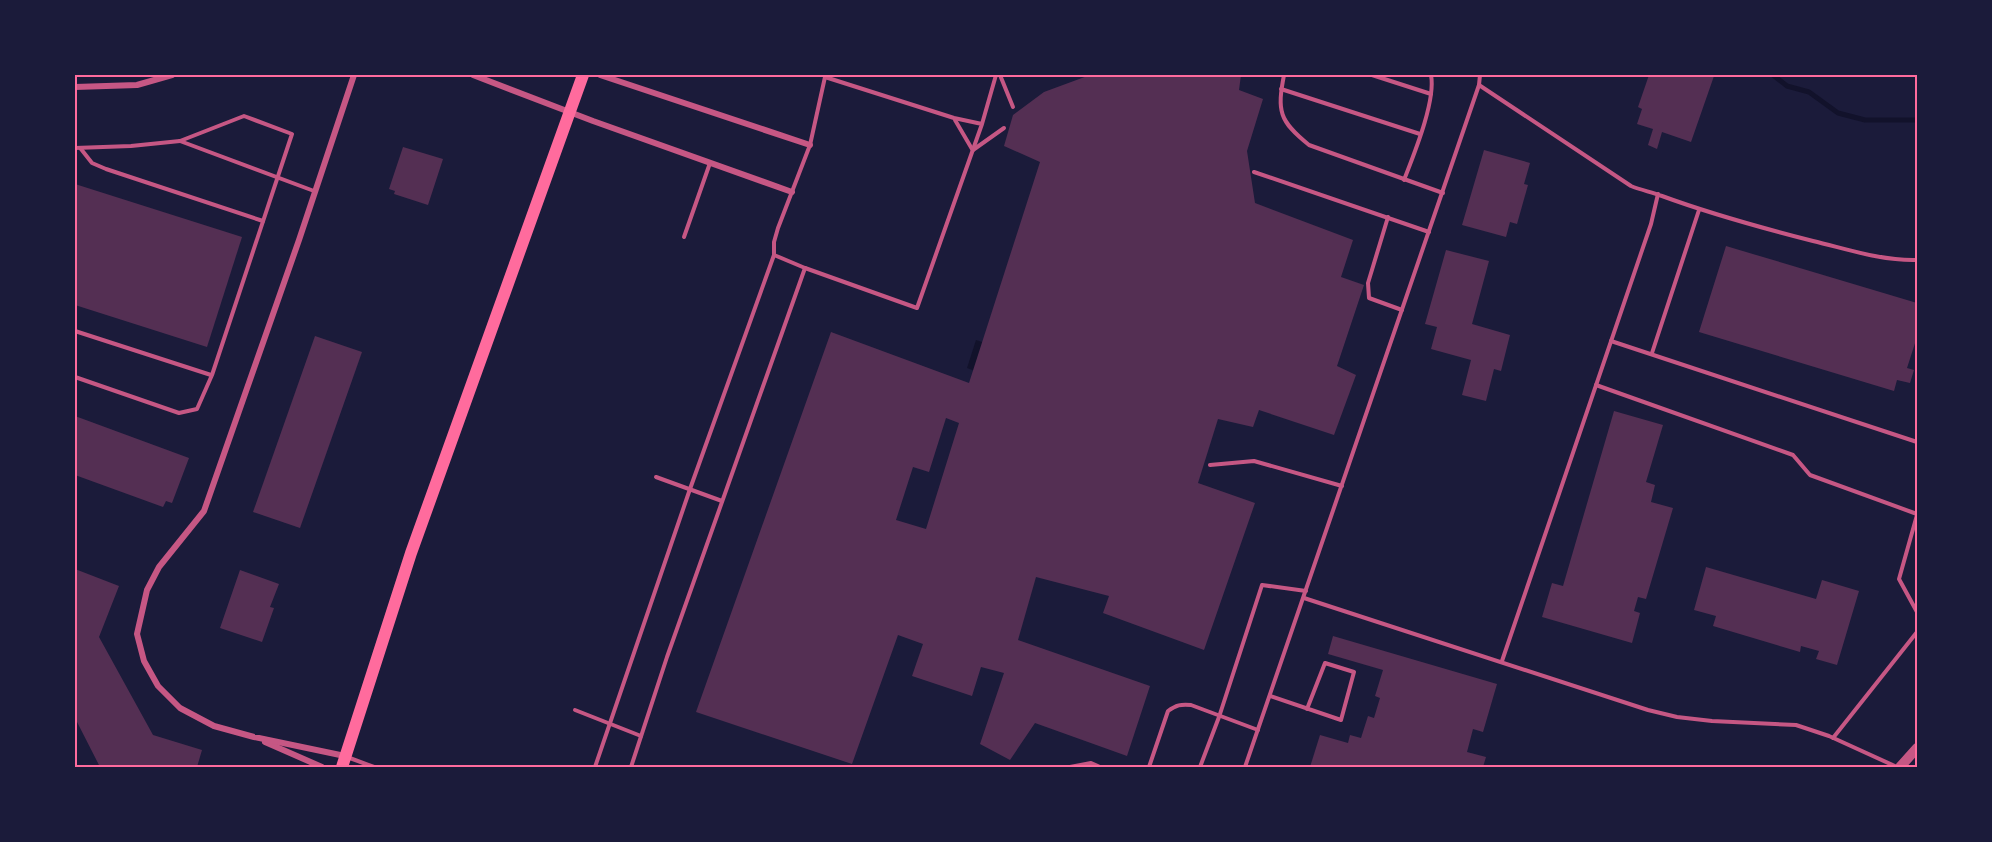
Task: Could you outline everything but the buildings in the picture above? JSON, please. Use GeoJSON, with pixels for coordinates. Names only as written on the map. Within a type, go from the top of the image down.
{"type":"FeatureCollection","features":[{"type":"Feature","properties":{"kind":"main road"},"geometry":{"type":"LineString","coordinates":[[343,761],[411,553],[583,75]]}},
{"type":"Feature","properties":{"kind":"street"},"geometry":{"type":"LineString","coordinates":[[75,87],[137,85],[172,75]]}},
{"type":"Feature","properties":{"kind":"street"},"geometry":{"type":"LineString","coordinates":[[343,761],[214,726],[180,708],[158,686],[144,661],[137,634],[147,590],[159,567],[204,511],[354,75]]}},
{"type":"Feature","properties":{"kind":"street"},"geometry":{"type":"LineString","coordinates":[[473,75],[593,121],[792,192]]}},
{"type":"Feature","properties":{"kind":"street"},"geometry":{"type":"LineString","coordinates":[[600,75],[810,145]]}},
{"type":"Feature","properties":{"kind":"street"},"geometry":{"type":"LineString","coordinates":[[254,737],[322,767]]}},
{"type":"Feature","properties":{"kind":"street"},"geometry":{"type":"LineString","coordinates":[[1898,767],[1917,748]]}},
{"type":"Feature","properties":{"kind":"lane"},"geometry":{"type":"LineString","coordinates":[[998,75],[1012,107]]}},
{"type":"Feature","properties":{"kind":"lane"},"geometry":{"type":"LineString","coordinates":[[774,255],[917,308],[998,75]]}},
{"type":"Feature","properties":{"kind":"lane"},"geometry":{"type":"LineString","coordinates":[[1284,75],[1279,101],[1283,115],[1292,131],[1309,145],[1443,193]]}},
{"type":"Feature","properties":{"kind":"lane"},"geometry":{"type":"LineString","coordinates":[[1372,75],[1431,94]]}},
{"type":"Feature","properties":{"kind":"lane"},"geometry":{"type":"LineString","coordinates":[[1404,180],[1433,87],[1431,75]]}},
{"type":"Feature","properties":{"kind":"lane"},"geometry":{"type":"LineString","coordinates":[[1245,767],[1443,193],[1479,85],[1480,75]]}},
{"type":"Feature","properties":{"kind":"lane"},"geometry":{"type":"LineString","coordinates":[[595,767],[690,489],[774,255],[774,242],[810,145],[825,76],[954,118],[982,124]]}},
{"type":"Feature","properties":{"kind":"lane"},"geometry":{"type":"LineString","coordinates":[[1479,85],[1631,186],[1700,210],[1767,229],[1877,257],[1917,261]]}},
{"type":"Feature","properties":{"kind":"lane"},"geometry":{"type":"LineString","coordinates":[[1281,89],[1420,134]]}},
{"type":"Feature","properties":{"kind":"lane"},"geometry":{"type":"LineString","coordinates":[[75,377],[179,413],[197,409],[212,375],[292,134],[244,116],[180,141],[78,148]]}},
{"type":"Feature","properties":{"kind":"lane"},"geometry":{"type":"LineString","coordinates":[[954,118],[973,150]]}},
{"type":"Feature","properties":{"kind":"lane"},"geometry":{"type":"LineString","coordinates":[[973,150],[1004,128]]}},
{"type":"Feature","properties":{"kind":"lane"},"geometry":{"type":"LineString","coordinates":[[180,141],[314,191]]}},
{"type":"Feature","properties":{"kind":"lane"},"geometry":{"type":"LineString","coordinates":[[78,148],[92,163],[106,169],[262,221]]}},
{"type":"Feature","properties":{"kind":"lane"},"geometry":{"type":"LineString","coordinates":[[684,237],[710,163]]}},
{"type":"Feature","properties":{"kind":"lane"},"geometry":{"type":"LineString","coordinates":[[1254,172],[1429,232]]}},
{"type":"Feature","properties":{"kind":"lane"},"geometry":{"type":"LineString","coordinates":[[1502,661],[1651,224],[1658,194]]}},
{"type":"Feature","properties":{"kind":"lane"},"geometry":{"type":"LineString","coordinates":[[1652,353],[1700,210]]}},
{"type":"Feature","properties":{"kind":"lane"},"geometry":{"type":"LineString","coordinates":[[1388,217],[1368,284],[1369,298],[1402,310]]}},
{"type":"Feature","properties":{"kind":"lane"},"geometry":{"type":"LineString","coordinates":[[631,767],[805,268]]}},
{"type":"Feature","properties":{"kind":"lane"},"geometry":{"type":"LineString","coordinates":[[75,331],[212,375]]}},
{"type":"Feature","properties":{"kind":"lane"},"geometry":{"type":"LineString","coordinates":[[1611,341],[1917,442]]}},
{"type":"Feature","properties":{"kind":"lane"},"geometry":{"type":"LineString","coordinates":[[1596,385],[1793,455],[1810,476],[1917,514],[1899,579],[1917,612]]}},
{"type":"Feature","properties":{"kind":"lane"},"geometry":{"type":"LineString","coordinates":[[1210,465],[1254,461],[1342,486]]}},
{"type":"Feature","properties":{"kind":"lane"},"geometry":{"type":"LineString","coordinates":[[656,477],[722,501]]}},
{"type":"Feature","properties":{"kind":"lane"},"geometry":{"type":"LineString","coordinates":[[1200,767],[1219,717],[1262,585],[1306,591]]}},
{"type":"Feature","properties":{"kind":"lane"},"geometry":{"type":"LineString","coordinates":[[1304,597],[1648,710],[1712,722],[1796,725],[1833,738],[1898,767]]}},
{"type":"Feature","properties":{"kind":"lane"},"geometry":{"type":"LineString","coordinates":[[1833,738],[1917,632]]}},
{"type":"Feature","properties":{"kind":"lane"},"geometry":{"type":"LineString","coordinates":[[1270,696],[1307,709],[1341,720],[1354,672],[1325,663],[1307,709]]}},
{"type":"Feature","properties":{"kind":"lane"},"geometry":{"type":"LineString","coordinates":[[1149,767],[1168,711],[1182,704],[1191,705],[1258,730]]}},
{"type":"Feature","properties":{"kind":"lane"},"geometry":{"type":"LineString","coordinates":[[575,710],[641,736]]}},
{"type":"Feature","properties":{"kind":"lane"},"geometry":{"type":"LineString","coordinates":[[343,761],[374,767]]}},
{"type":"Feature","properties":{"kind":"lane"},"geometry":{"type":"LineString","coordinates":[[1070,767],[1091,763],[1100,767]]}},
{"type":"Feature","properties":{"kind":"shaded area"},"geometry":{"type":"Polygon","coordinates":[[[976,340],[988,344],[978,372],[967,368],[976,340]]]}},
{"type":"Feature","properties":{"kind":"waterway"},"geometry":{"type":"LineString","coordinates":[[1773,75],[1787,86],[1809,92],[1838,113],[1865,120],[1917,120]]}}]}
